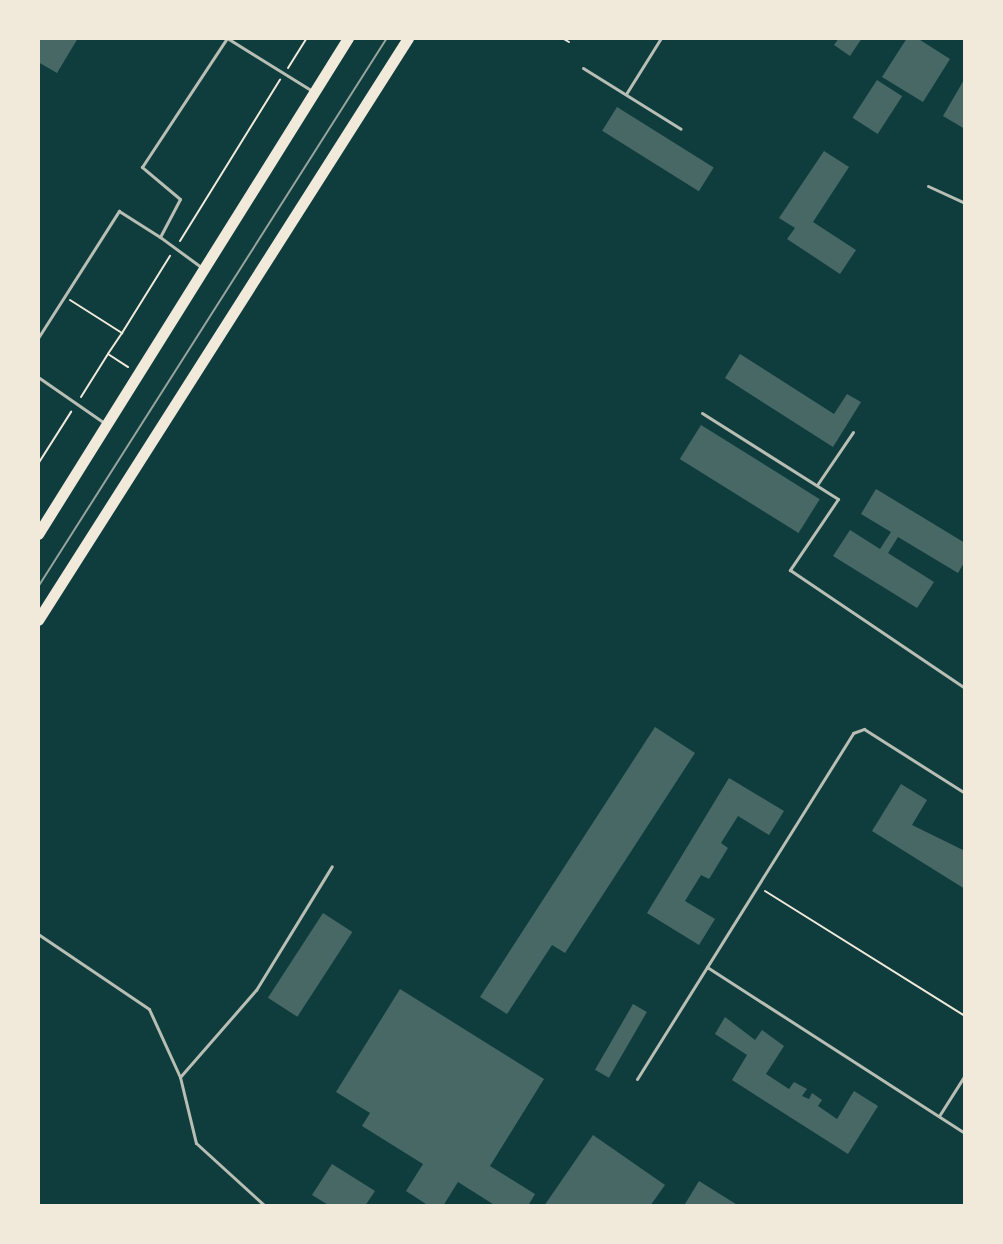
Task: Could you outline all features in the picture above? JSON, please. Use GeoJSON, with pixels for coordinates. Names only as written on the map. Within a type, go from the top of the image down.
{"type":"FeatureCollection","features":[{"type":"Feature","properties":{"kind":"main road"},"geometry":{"type":"LineString","coordinates":[[38,534],[348,38]]}},
{"type":"Feature","properties":{"kind":"main road"},"geometry":{"type":"LineString","coordinates":[[38,620],[408,38]]}},
{"type":"Feature","properties":{"kind":"lane"},"geometry":{"type":"LineString","coordinates":[[160,237],[180,199],[142,167],[227,38],[315,92]]}},
{"type":"Feature","properties":{"kind":"lane"},"geometry":{"type":"LineString","coordinates":[[626,94],[661,38]]}},
{"type":"Feature","properties":{"kind":"lane"},"geometry":{"type":"LineString","coordinates":[[583,68],[681,129]]}},
{"type":"Feature","properties":{"kind":"lane"},"geometry":{"type":"LineString","coordinates":[[928,186],[965,203]]}},
{"type":"Feature","properties":{"kind":"lane"},"geometry":{"type":"LineString","coordinates":[[38,338],[119,211],[204,269]]}},
{"type":"Feature","properties":{"kind":"lane"},"geometry":{"type":"LineString","coordinates":[[38,377],[107,424]]}},
{"type":"Feature","properties":{"kind":"lane"},"geometry":{"type":"LineString","coordinates":[[702,413],[838,499],[790,570],[965,688]]}},
{"type":"Feature","properties":{"kind":"lane"},"geometry":{"type":"LineString","coordinates":[[817,485],[853,432]]}},
{"type":"Feature","properties":{"kind":"lane"},"geometry":{"type":"LineString","coordinates":[[637,1079],[853,733],[864,729],[965,793]]}},
{"type":"Feature","properties":{"kind":"lane"},"geometry":{"type":"LineString","coordinates":[[180,1077],[256,990],[332,866]]}},
{"type":"Feature","properties":{"kind":"lane"},"geometry":{"type":"LineString","coordinates":[[38,934],[149,1009],[180,1077],[196,1143],[265,1206]]}},
{"type":"Feature","properties":{"kind":"lane"},"geometry":{"type":"LineString","coordinates":[[707,967],[965,1133]]}},
{"type":"Feature","properties":{"kind":"lane"},"geometry":{"type":"LineString","coordinates":[[939,1116],[965,1075]]}},
{"type":"Feature","properties":{"kind":"path"},"geometry":{"type":"LineString","coordinates":[[133,370],[108,354],[307,38]]}},
{"type":"Feature","properties":{"kind":"path"},"geometry":{"type":"LineString","coordinates":[[562,38],[569,42]]}},
{"type":"Feature","properties":{"kind":"path"},"geometry":{"type":"LineString","coordinates":[[65,297],[122,333]]}},
{"type":"Feature","properties":{"kind":"path"},"geometry":{"type":"LineString","coordinates":[[757,886],[965,1016]]}},
{"type":"Feature","properties":{"kind":"building"},"geometry":{"type":"Polygon","coordinates":[[[38,38],[78,38],[57,73],[38,62],[38,38]]]}},
{"type":"Feature","properties":{"kind":"building"},"geometry":{"type":"Polygon","coordinates":[[[839,38],[862,38],[850,56],[834,45],[839,38]]]}},
{"type":"Feature","properties":{"kind":"building"},"geometry":{"type":"Polygon","coordinates":[[[907,38],[917,38],[950,59],[923,102],[882,77],[907,38]]]}},
{"type":"Feature","properties":{"kind":"building"},"geometry":{"type":"Polygon","coordinates":[[[965,78],[965,129],[943,116],[965,78]]]}},
{"type":"Feature","properties":{"kind":"building"},"geometry":{"type":"Polygon","coordinates":[[[877,80],[902,96],[878,134],[852,118],[877,80]]]}},
{"type":"Feature","properties":{"kind":"building"},"geometry":{"type":"Polygon","coordinates":[[[617,107],[714,167],[699,191],[602,131],[617,107]]]}},
{"type":"Feature","properties":{"kind":"building"},"geometry":{"type":"Polygon","coordinates":[[[824,151],[849,167],[813,222],[856,250],[840,274],[787,239],[795,228],[779,218],[824,151]]]}},
{"type":"Feature","properties":{"kind":"building"},"geometry":{"type":"Polygon","coordinates":[[[740,354],[834,414],[847,394],[861,402],[833,447],[725,378],[740,354]]]}},
{"type":"Feature","properties":{"kind":"building"},"geometry":{"type":"Polygon","coordinates":[[[701,425],[820,499],[799,533],[680,459],[701,425]]]}},
{"type":"Feature","properties":{"kind":"building"},"geometry":{"type":"Polygon","coordinates":[[[876,489],[965,543],[965,561],[958,573],[898,537],[888,553],[934,582],[917,608],[833,556],[850,530],[880,549],[891,532],[861,514],[876,489]]]}},
{"type":"Feature","properties":{"kind":"building"},"geometry":{"type":"Polygon","coordinates":[[[655,727],[695,753],[565,953],[552,945],[507,1014],[480,997],[655,727]]]}},
{"type":"Feature","properties":{"kind":"building"},"geometry":{"type":"Polygon","coordinates":[[[729,778],[784,811],[769,835],[738,816],[721,843],[728,848],[709,879],[701,875],[685,901],[715,919],[699,945],[647,913],[729,778]]]}},
{"type":"Feature","properties":{"kind":"building"},"geometry":{"type":"Polygon","coordinates":[[[901,784],[927,800],[912,825],[965,851],[965,889],[872,831],[901,784]]]}},
{"type":"Feature","properties":{"kind":"building"},"geometry":{"type":"Polygon","coordinates":[[[323,913],[352,932],[297,1017],[268,998],[323,913]]]}},
{"type":"Feature","properties":{"kind":"building"},"geometry":{"type":"Polygon","coordinates":[[[400,989],[544,1079],[490,1166],[535,1194],[528,1206],[496,1206],[458,1182],[443,1206],[429,1206],[406,1191],[423,1164],[362,1126],[370,1113],[336,1092],[400,989]]]}},
{"type":"Feature","properties":{"kind":"building"},"geometry":{"type":"Polygon","coordinates":[[[633,1004],[647,1012],[609,1078],[595,1070],[633,1004]]]}},
{"type":"Feature","properties":{"kind":"building"},"geometry":{"type":"Polygon","coordinates":[[[725,1017],[755,1040],[762,1030],[784,1046],[766,1074],[789,1089],[794,1082],[807,1089],[802,1096],[809,1099],[812,1093],[822,1100],[818,1106],[837,1119],[854,1091],[878,1106],[848,1154],[732,1080],[747,1055],[715,1034],[725,1017]]]}},
{"type":"Feature","properties":{"kind":"building"},"geometry":{"type":"Polygon","coordinates":[[[593,1135],[665,1185],[650,1206],[544,1206],[593,1135]]]}},
{"type":"Feature","properties":{"kind":"building"},"geometry":{"type":"Polygon","coordinates":[[[332,1164],[375,1191],[365,1206],[330,1206],[312,1195],[332,1164]]]}},
{"type":"Feature","properties":{"kind":"building"},"geometry":{"type":"Polygon","coordinates":[[[699,1181],[739,1206],[688,1206],[685,1204],[699,1181]]]}},
{"type":"Feature","properties":{"kind":"tram line"},"geometry":{"type":"LineString","coordinates":[[38,587],[387,38]]}}]}
